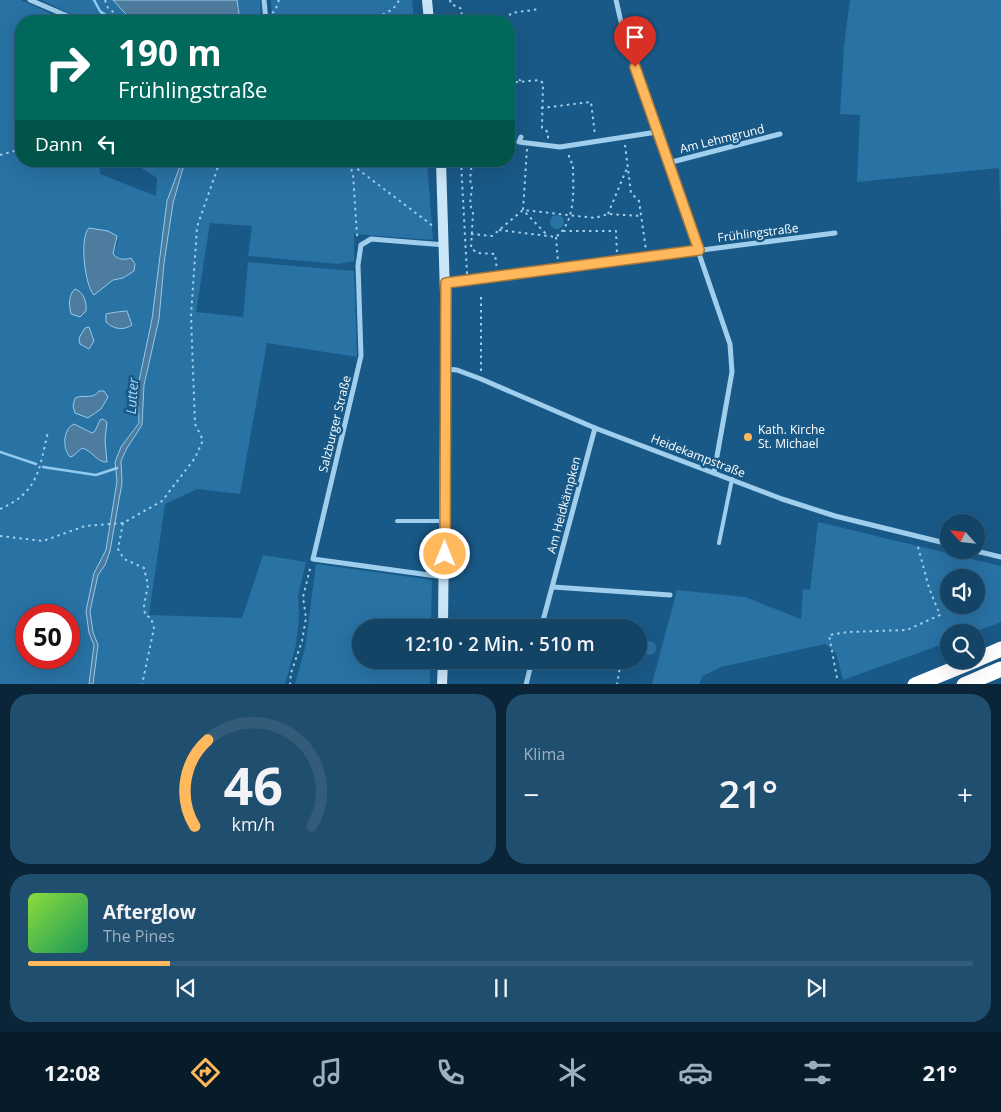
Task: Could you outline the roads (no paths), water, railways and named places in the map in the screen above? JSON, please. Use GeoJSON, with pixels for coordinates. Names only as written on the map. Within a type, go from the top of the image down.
{"type":"FeatureCollection","features":[{"type":"Feature","properties":{"kind":"highway"},"geometry":{"type":"LineString","coordinates":[[985,656],[1001,649]]}},
{"type":"Feature","properties":{"kind":"highway"},"geometry":{"type":"LineString","coordinates":[[915,684],[953,669]]}},
{"type":"Feature","properties":{"kind":"highway"},"geometry":{"type":"LineString","coordinates":[[964,684],[1001,669]]}},
{"type":"Feature","properties":{"kind":"main road"},"geometry":{"type":"LineString","coordinates":[[427,0],[428,15]]}},
{"type":"Feature","properties":{"kind":"main road"},"geometry":{"type":"LineString","coordinates":[[441,167],[446,283],[444,619]]}},
{"type":"Feature","properties":{"kind":"main road"},"geometry":{"type":"LineString","coordinates":[[442,684],[443,669]]}},
{"type":"Feature","properties":{"kind":"street"},"geometry":{"type":"LineString","coordinates":[[30,0],[65,15]]}},
{"type":"Feature","properties":{"kind":"street"},"geometry":{"type":"LineString","coordinates":[[264,0],[266,15]]}},
{"type":"Feature","properties":{"kind":"street"},"geometry":{"type":"LineString","coordinates":[[616,0],[624,35],[699,250],[733,357],[714,473]]}},
{"type":"Feature","properties":{"kind":"street"},"geometry":{"type":"LineString","coordinates":[[520,137],[519,142],[527,144],[569,146],[658,132]]}},
{"type":"Feature","properties":{"kind":"street","name":"Am Lehmgrund"},"geometry":{"type":"LineString","coordinates":[[668,163],[780,134]]}},
{"type":"Feature","properties":{"kind":"street","name":"Frühlingstraße"},"geometry":{"type":"LineString","coordinates":[[446,283],[835,233]]}},
{"type":"Feature","properties":{"kind":"street","name":"Salzburger Straße"},"geometry":{"type":"LineString","coordinates":[[444,245],[371,239],[363,242],[359,250],[361,356],[313,559],[444,577]]}},
{"type":"Feature","properties":{"kind":"street","name":"Heidekampstraße"},"geometry":{"type":"LineString","coordinates":[[446,369],[457,370],[481,378],[595,428],[835,516],[940,542]]}},
{"type":"Feature","properties":{"kind":"street","name":"Am Heidkämpken"},"geometry":{"type":"LineString","coordinates":[[544,619],[595,428]]}},
{"type":"Feature","properties":{"kind":"street"},"geometry":{"type":"LineString","coordinates":[[985,553],[1001,557]]}},
{"type":"Feature","properties":{"kind":"street"},"geometry":{"type":"LineString","coordinates":[[553,587],[670,595]]}},
{"type":"Feature","properties":{"kind":"street"},"geometry":{"type":"LineString","coordinates":[[526,684],[530,669]]}},
{"type":"Feature","properties":{"kind":"lane"},"geometry":{"type":"LineString","coordinates":[[719,543],[732,479]]}},
{"type":"Feature","properties":{"kind":"lane"},"geometry":{"type":"LineString","coordinates":[[397,521],[445,521]]}},
{"type":"Feature","properties":{"kind":"waterway","name":"Lutter"},"geometry":{"type":"LineString","coordinates":[[94,0],[100,11],[106,15]]}},
{"type":"Feature","properties":{"kind":"waterway"},"geometry":{"type":"LineString","coordinates":[[0,452],[36,464]]}},
{"type":"Feature","properties":{"kind":"waterway"},"geometry":{"type":"LineString","coordinates":[[43,467],[96,475],[117,468]]}},
{"type":"Feature","properties":{"kind":"place","name":"Kath. Kirche St. Michael"},"geometry":{"type":"Point","coordinates":[748,437]}}]}
